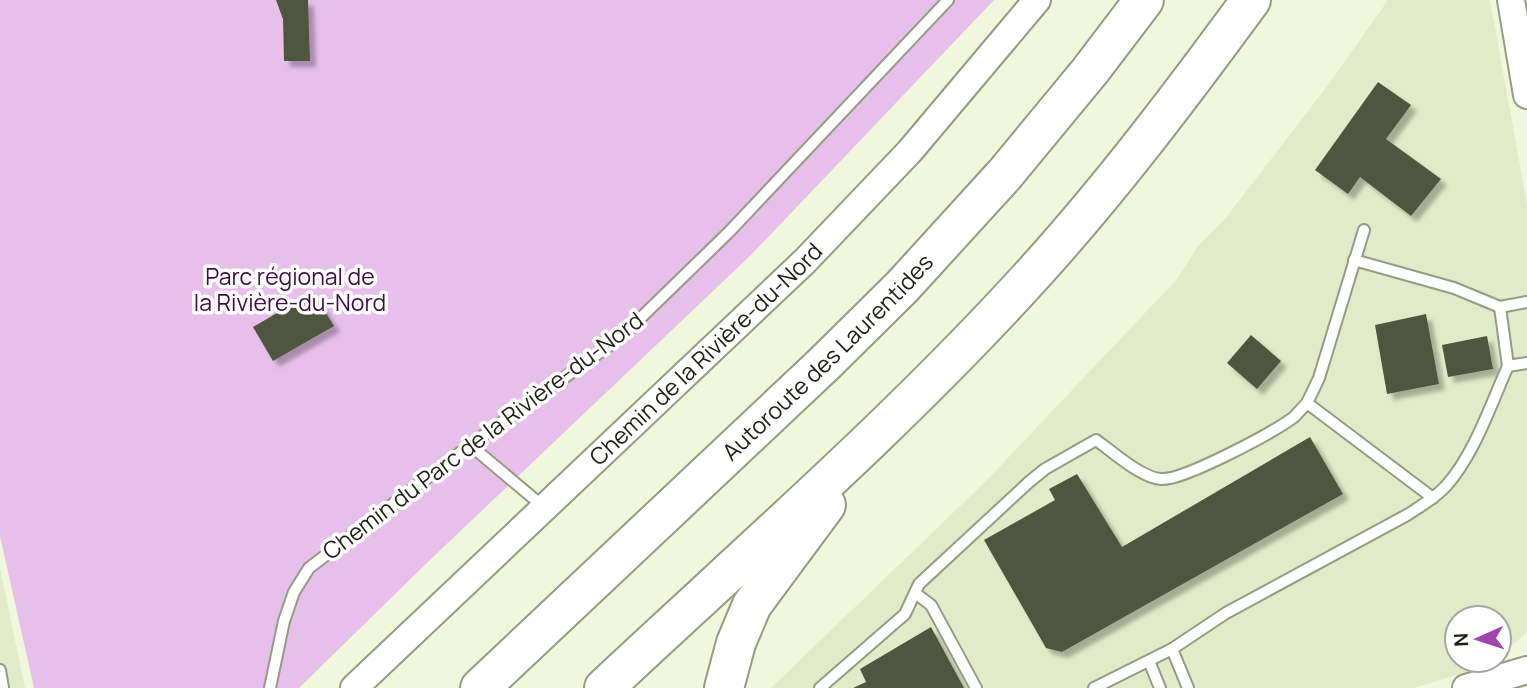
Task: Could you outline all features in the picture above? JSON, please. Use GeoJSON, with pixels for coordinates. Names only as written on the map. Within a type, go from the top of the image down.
{"type":"FeatureCollection","features":[{"type":"Feature","properties":{"kind":"highway","name":"Autoroute des Laurentides"},"geometry":{"type":"LineString","coordinates":[[480,688],[902,287],[1012,166],[1144,0]]}},
{"type":"Feature","properties":{"kind":"highway"},"geometry":{"type":"LineString","coordinates":[[604,688],[884,428],[988,322],[1055,249],[1166,114],[1251,0]]}},
{"type":"Feature","properties":{"kind":"highway"},"geometry":{"type":"LineString","coordinates":[[724,688],[736,643],[752,605],[884,428]]}},
{"type":"Feature","properties":{"kind":"street","name":"Chemin de la Rivière-du-Nord"},"geometry":{"type":"LineString","coordinates":[[354,688],[755,310],[865,201],[990,59],[1037,0]]}},
{"type":"Feature","properties":{"kind":"street"},"geometry":{"type":"LineString","coordinates":[[1511,0],[1527,95]]}},
{"type":"Feature","properties":{"kind":"street"},"geometry":{"type":"LineString","coordinates":[[1466,688],[1518,673],[1527,651]]}},
{"type":"Feature","properties":{"kind":"lane","name":"Chemin du Parc de la Rivière-du-Nord"},"geometry":{"type":"LineString","coordinates":[[270,688],[284,621],[294,592],[309,568],[470,445],[620,338],[729,232],[948,0]]}},
{"type":"Feature","properties":{"kind":"lane"},"geometry":{"type":"LineString","coordinates":[[820,688],[905,614],[919,584],[1029,482],[1096,440],[1141,472],[1162,480],[1186,474],[1285,423],[1307,403],[1319,378],[1364,230]]}},
{"type":"Feature","properties":{"kind":"lane"},"geometry":{"type":"LineString","coordinates":[[1354,260],[1454,288],[1500,307],[1527,302]]}},
{"type":"Feature","properties":{"kind":"lane"},"geometry":{"type":"LineString","coordinates":[[1094,688],[1172,649],[1226,613],[1407,515],[1433,498],[1451,480],[1466,457],[1508,366],[1500,307]]}},
{"type":"Feature","properties":{"kind":"lane"},"geometry":{"type":"LineString","coordinates":[[1508,366],[1527,363]]}},
{"type":"Feature","properties":{"kind":"lane"},"geometry":{"type":"LineString","coordinates":[[1307,403],[1433,498]]}},
{"type":"Feature","properties":{"kind":"lane"},"geometry":{"type":"LineString","coordinates":[[470,445],[545,508]]}},
{"type":"Feature","properties":{"kind":"lane"},"geometry":{"type":"LineString","coordinates":[[915,593],[926,600],[936,612],[976,688]]}},
{"type":"Feature","properties":{"kind":"lane"},"geometry":{"type":"LineString","coordinates":[[1172,649],[1188,688]]}},
{"type":"Feature","properties":{"kind":"lane"},"geometry":{"type":"LineString","coordinates":[[1149,661],[1160,688]]}},
{"type":"Feature","properties":{"kind":"lane"},"geometry":{"type":"LineString","coordinates":[[0,670],[3,688]]}},
{"type":"Feature","properties":{"kind":"shaded area"},"geometry":{"type":"Polygon","coordinates":[[[1388,0],[1490,0],[1527,204],[1527,632],[1513,644],[1513,604],[1443,604],[1443,674],[1460,674],[1414,688],[771,688],[987,480],[1178,278],[1197,247],[1225,219],[1328,85],[1388,0]]]}},
{"type":"Feature","properties":{"kind":"shaded area"},"geometry":{"type":"Polygon","coordinates":[[[0,568],[25,688],[0,688],[0,568]]]}},
{"type":"Feature","properties":{"kind":"green space","name":"Parc régional de la Rivière-du-Nord"},"geometry":{"type":"Polygon","coordinates":[[[0,0],[994,0],[751,255],[299,688],[34,688],[0,536],[0,0]]]}},
{"type":"Feature","properties":{"kind":"building"},"geometry":{"type":"Polygon","coordinates":[[[276,0],[308,0],[310,61],[284,61],[283,19],[276,0]]]}},
{"type":"Feature","properties":{"kind":"building"},"geometry":{"type":"Polygon","coordinates":[[[1378,82],[1411,105],[1386,139],[1441,179],[1411,216],[1360,177],[1348,194],[1315,170],[1378,82]]]}},
{"type":"Feature","properties":{"kind":"building"},"geometry":{"type":"Polygon","coordinates":[[[313,292],[334,326],[273,361],[253,327],[313,292]]]}},
{"type":"Feature","properties":{"kind":"building"},"geometry":{"type":"Polygon","coordinates":[[[1426,314],[1439,384],[1387,394],[1375,325],[1426,314]]]}},
{"type":"Feature","properties":{"kind":"building"},"geometry":{"type":"Polygon","coordinates":[[[1251,335],[1281,361],[1257,389],[1227,363],[1251,335]]]}},
{"type":"Feature","properties":{"kind":"building"},"geometry":{"type":"Polygon","coordinates":[[[1487,336],[1493,369],[1448,377],[1442,345],[1487,336]]]}},
{"type":"Feature","properties":{"kind":"building"},"geometry":{"type":"Polygon","coordinates":[[[1310,437],[1343,494],[1062,652],[1046,648],[984,540],[1055,500],[1049,489],[1077,474],[1122,547],[1310,437]]]}},
{"type":"Feature","properties":{"kind":"building"},"geometry":{"type":"Polygon","coordinates":[[[931,627],[964,688],[853,688],[866,682],[860,669],[931,627]]]}}]}
